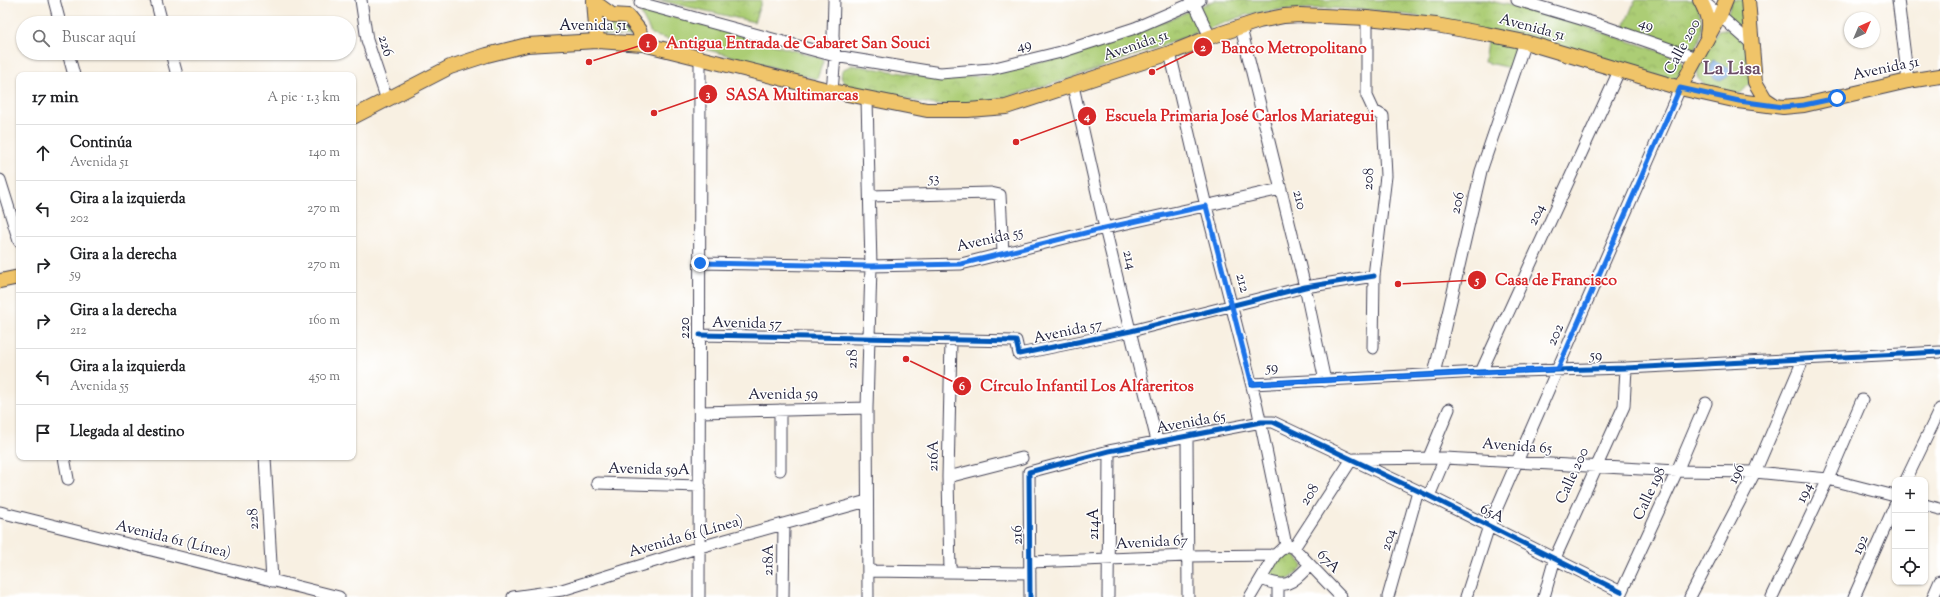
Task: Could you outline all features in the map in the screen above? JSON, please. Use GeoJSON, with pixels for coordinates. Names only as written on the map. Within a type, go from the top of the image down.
{"type":"FeatureCollection","features":[{"type":"Feature","properties":{"kind":"main road"},"geometry":{"type":"LineString","coordinates":[[1701,0],[1708,14],[1709,25],[1707,39]]}},
{"type":"Feature","properties":{"kind":"main road","name":"Calle 200"},"geometry":{"type":"LineString","coordinates":[[1680,88],[1720,15],[1726,0]]}},
{"type":"Feature","properties":{"kind":"main road"},"geometry":{"type":"LineString","coordinates":[[1748,0],[1755,82],[1765,99],[1774,105]]}},
{"type":"Feature","properties":{"kind":"main road"},"geometry":{"type":"LineString","coordinates":[[594,1],[612,15]]}},
{"type":"Feature","properties":{"kind":"main road"},"geometry":{"type":"LineString","coordinates":[[594,1],[596,34]]}},
{"type":"Feature","properties":{"kind":"main road"},"geometry":{"type":"LineString","coordinates":[[596,34],[605,18],[612,15],[628,16],[639,30],[643,44]]}},
{"type":"Feature","properties":{"kind":"main road","name":"Avenida 51"},"geometry":{"type":"LineString","coordinates":[[356,116],[450,67],[487,55],[526,46],[596,34],[643,44],[832,91],[927,110],[968,110],[1006,107],[1074,86],[1170,53],[1210,37],[1284,16],[1367,18],[1436,25],[1525,42],[1680,88],[1739,101],[1783,107],[1804,105],[1908,81],[1940,76]]}},
{"type":"Feature","properties":{"kind":"main road"},"geometry":{"type":"LineString","coordinates":[[1696,58],[1693,79],[1704,93]]}},
{"type":"Feature","properties":{"kind":"main road"},"geometry":{"type":"LineString","coordinates":[[1739,101],[1752,88],[1755,82]]}},
{"type":"Feature","properties":{"kind":"main road"},"geometry":{"type":"LineString","coordinates":[[0,281],[16,278]]}},
{"type":"Feature","properties":{"kind":"street"},"geometry":{"type":"LineString","coordinates":[[54,0],[58,16]]}},
{"type":"Feature","properties":{"kind":"street"},"geometry":{"type":"LineString","coordinates":[[156,0],[160,16]]}},
{"type":"Feature","properties":{"kind":"street","name":"226"},"geometry":{"type":"LineString","coordinates":[[361,0],[366,40],[387,100]]}},
{"type":"Feature","properties":{"kind":"street"},"geometry":{"type":"LineString","coordinates":[[832,91],[835,56],[833,36],[834,0]]}},
{"type":"Feature","properties":{"kind":"street","name":"49"},"geometry":{"type":"LineString","coordinates":[[1517,0],[1591,22],[1696,58]]}},
{"type":"Feature","properties":{"kind":"street"},"geometry":{"type":"LineString","coordinates":[[1701,0],[1753,45]]}},
{"type":"Feature","properties":{"kind":"street"},"geometry":{"type":"LineString","coordinates":[[1898,0],[1908,81]]}},
{"type":"Feature","properties":{"kind":"street"},"geometry":{"type":"LineString","coordinates":[[628,16],[641,1]]}},
{"type":"Feature","properties":{"kind":"street","name":"49"},"geometry":{"type":"LineString","coordinates":[[641,1],[847,59],[940,73],[991,69],[1061,52],[1135,28],[1197,1]]}},
{"type":"Feature","properties":{"kind":"street"},"geometry":{"type":"LineString","coordinates":[[1197,1],[1210,37]]}},
{"type":"Feature","properties":{"kind":"street","name":"208"},"geometry":{"type":"LineString","coordinates":[[1367,18],[1367,96],[1374,111],[1384,116],[1386,176],[1374,276],[1373,348]]}},
{"type":"Feature","properties":{"kind":"street","name":"210"},"geometry":{"type":"LineString","coordinates":[[1241,28],[1305,287],[1325,381]]}},
{"type":"Feature","properties":{"kind":"street","name":"206"},"geometry":{"type":"LineString","coordinates":[[1434,374],[1481,171],[1525,42]]}},
{"type":"Feature","properties":{"kind":"street","name":"212"},"geometry":{"type":"LineString","coordinates":[[1170,53],[1206,206],[1252,384],[1290,546]]}},
{"type":"Feature","properties":{"kind":"street","name":"220"},"geometry":{"type":"LineString","coordinates":[[698,597],[700,546],[700,59]]}},
{"type":"Feature","properties":{"kind":"street"},"geometry":{"type":"LineString","coordinates":[[70,60],[73,72]]}},
{"type":"Feature","properties":{"kind":"street"},"geometry":{"type":"LineString","coordinates":[[173,60],[176,72]]}},
{"type":"Feature","properties":{"kind":"street","name":"204"},"geometry":{"type":"LineString","coordinates":[[1482,372],[1619,71]]}},
{"type":"Feature","properties":{"kind":"street","name":"214"},"geometry":{"type":"LineString","coordinates":[[1074,86],[1105,228],[1158,441]]}},
{"type":"Feature","properties":{"kind":"street","name":"202"},"geometry":{"type":"LineString","coordinates":[[1466,597],[1489,526],[1680,88]]}},
{"type":"Feature","properties":{"kind":"street","name":"218"},"geometry":{"type":"LineString","coordinates":[[867,98],[871,266],[867,408],[868,597]]}},
{"type":"Feature","properties":{"kind":"street"},"geometry":{"type":"LineString","coordinates":[[0,180],[16,231]]}},
{"type":"Feature","properties":{"kind":"street","name":"Avenida 55"},"geometry":{"type":"LineString","coordinates":[[700,263],[871,266],[961,264],[1105,228],[1281,189]]}},
{"type":"Feature","properties":{"kind":"street","name":"53"},"geometry":{"type":"LineString","coordinates":[[870,196],[991,193],[1000,195],[1003,253]]}},
{"type":"Feature","properties":{"kind":"street","name":"Avenida 57"},"geometry":{"type":"LineString","coordinates":[[700,335],[1016,341],[1019,354],[1131,331],[1305,287],[1374,276]]}},
{"type":"Feature","properties":{"kind":"street","name":"216A"},"geometry":{"type":"LineString","coordinates":[[950,572],[948,477],[951,340]]}},
{"type":"Feature","properties":{"kind":"street","name":"59"},"geometry":{"type":"LineString","coordinates":[[1252,384],[1434,374],[1626,368],[1803,360],[1940,352]]}},
{"type":"Feature","properties":{"kind":"street","name":"196"},"geometry":{"type":"LineString","coordinates":[[1690,597],[1755,472],[1803,360]]}},
{"type":"Feature","properties":{"kind":"street","name":"Calle 200"},"geometry":{"type":"LineString","coordinates":[[1544,597],[1555,558],[1624,406],[1626,368]]}},
{"type":"Feature","properties":{"kind":"street","name":"194"},"geometry":{"type":"LineString","coordinates":[[1772,597],[1828,479],[1862,400]]}},
{"type":"Feature","properties":{"kind":"street","name":"Calle 198"},"geometry":{"type":"LineString","coordinates":[[1620,595],[1677,472],[1706,403]]}},
{"type":"Feature","properties":{"kind":"street","name":"Avenida 59"},"geometry":{"type":"LineString","coordinates":[[700,412],[867,408]]}},
{"type":"Feature","properties":{"kind":"street"},"geometry":{"type":"LineString","coordinates":[[1429,457],[1449,409]]}},
{"type":"Feature","properties":{"kind":"street"},"geometry":{"type":"LineString","coordinates":[[1907,477],[1940,409]]}},
{"type":"Feature","properties":{"kind":"street"},"geometry":{"type":"LineString","coordinates":[[780,410],[780,470]]}},
{"type":"Feature","properties":{"kind":"street","name":"Avenida 65"},"geometry":{"type":"LineString","coordinates":[[1029,472],[1109,450],[1261,422],[1273,422],[1352,459],[1429,457],[1677,472],[1755,472],[1828,479],[1892,495]]}},
{"type":"Feature","properties":{"kind":"street"},"geometry":{"type":"LineString","coordinates":[[1187,436],[1188,597]]}},
{"type":"Feature","properties":{"kind":"street","name":"214A"},"geometry":{"type":"LineString","coordinates":[[1108,597],[1109,450]]}},
{"type":"Feature","properties":{"kind":"street"},"geometry":{"type":"LineString","coordinates":[[948,477],[1022,458]]}},
{"type":"Feature","properties":{"kind":"street"},"geometry":{"type":"LineString","coordinates":[[1429,496],[1445,458]]}},
{"type":"Feature","properties":{"kind":"street","name":"208"},"geometry":{"type":"LineString","coordinates":[[1275,555],[1290,546],[1352,459]]}},
{"type":"Feature","properties":{"kind":"street","name":"65A"},"geometry":{"type":"LineString","coordinates":[[1352,459],[1555,558],[1620,595]]}},
{"type":"Feature","properties":{"kind":"street"},"geometry":{"type":"LineString","coordinates":[[65,460],[68,479]]}},
{"type":"Feature","properties":{"kind":"street","name":"228"},"geometry":{"type":"LineString","coordinates":[[265,460],[272,581]]}},
{"type":"Feature","properties":{"kind":"street","name":"216"},"geometry":{"type":"LineString","coordinates":[[1029,472],[1030,597]]}},
{"type":"Feature","properties":{"kind":"street","name":"Avenida 59A"},"geometry":{"type":"LineString","coordinates":[[597,484],[700,486]]}},
{"type":"Feature","properties":{"kind":"street","name":"204"},"geometry":{"type":"LineString","coordinates":[[1388,597],[1418,491]]}},
{"type":"Feature","properties":{"kind":"street","name":"Avenida 61 (Línea)"},"geometry":{"type":"LineString","coordinates":[[512,597],[563,594],[700,546],[784,525],[867,501]]}},
{"type":"Feature","properties":{"kind":"street"},"geometry":{"type":"LineString","coordinates":[[1928,506],[1940,509]]}},
{"type":"Feature","properties":{"kind":"street","name":"192"},"geometry":{"type":"LineString","coordinates":[[1854,597],[1892,511]]}},
{"type":"Feature","properties":{"kind":"street","name":"Avenida 61 (Línea)"},"geometry":{"type":"LineString","coordinates":[[0,512],[339,597]]}},
{"type":"Feature","properties":{"kind":"street","name":"218A"},"geometry":{"type":"LineString","coordinates":[[783,597],[784,525]]}},
{"type":"Feature","properties":{"kind":"street","name":"67A"},"geometry":{"type":"LineString","coordinates":[[1290,546],[1341,597]]}},
{"type":"Feature","properties":{"kind":"street"},"geometry":{"type":"LineString","coordinates":[[1250,597],[1275,555]]}},
{"type":"Feature","properties":{"kind":"street","name":"Avenida 67"},"geometry":{"type":"LineString","coordinates":[[868,571],[950,572],[1030,568],[1109,560],[1188,556],[1275,555]]}},
{"type":"Feature","properties":{"kind":"street"},"geometry":{"type":"LineString","coordinates":[[1261,578],[1278,585],[1294,582],[1310,565]]}},
{"type":"Feature","properties":{"kind":"street"},"geometry":{"type":"LineString","coordinates":[[1933,597],[1940,581]]}},
{"type":"Feature","properties":{"kind":"street"},"geometry":{"type":"LineString","coordinates":[[1278,585],[1278,597]]}},
{"type":"Feature","properties":{"kind":"green space"},"geometry":{"type":"Polygon","coordinates":[[[658,0],[762,0],[754,22],[658,0]]]}},
{"type":"Feature","properties":{"kind":"green space"},"geometry":{"type":"Polygon","coordinates":[[[1215,0],[1486,0],[1544,13],[1677,57],[1683,64],[1683,72],[1674,80],[1415,16],[1374,10],[1328,8],[1278,10],[1246,15],[1072,78],[985,103],[935,105],[846,87],[841,77],[842,70],[852,65],[941,79],[993,74],[1058,58],[1130,36],[1215,0]]]}},
{"type":"Feature","properties":{"kind":"green space"},"geometry":{"type":"Polygon","coordinates":[[[1635,0],[1695,0],[1702,26],[1700,38],[1694,51],[1624,27],[1635,0]]]}},
{"type":"Feature","properties":{"kind":"green space"},"geometry":{"type":"Polygon","coordinates":[[[1732,0],[1744,0],[1748,37],[1727,15],[1732,0]]]}},
{"type":"Feature","properties":{"kind":"green space"},"geometry":{"type":"Polygon","coordinates":[[[643,8],[824,59],[817,79],[652,35],[640,12],[643,8]]]}},
{"type":"Feature","properties":{"kind":"green space"},"geometry":{"type":"Polygon","coordinates":[[[621,23],[627,26],[630,30],[632,33],[631,37],[603,35],[606,27],[621,23]]]}},
{"type":"Feature","properties":{"kind":"green space"},"geometry":{"type":"Polygon","coordinates":[[[1729,29],[1747,45],[1751,82],[1741,93],[1735,94],[1706,87],[1697,77],[1698,68],[1718,31],[1729,29]]]}},
{"type":"Feature","properties":{"kind":"green space"},"geometry":{"type":"Polygon","coordinates":[[[1488,36],[1520,46],[1514,69],[1484,62],[1488,36]]]}},
{"type":"Feature","properties":{"kind":"green space"},"geometry":{"type":"Polygon","coordinates":[[[1282,552],[1294,554],[1303,566],[1295,575],[1287,580],[1273,579],[1267,576],[1282,552]]]}},
{"type":"Feature","properties":{"kind":"water"},"geometry":{"type":"Polygon","coordinates":[[[1713,60],[1732,69],[1725,79],[1716,79],[1710,72],[1710,66],[1713,60]]]}},
{"type":"Feature","properties":{"kind":"cycle path"},"geometry":{"type":"LineString","coordinates":[[700,335],[1016,341],[1019,354],[1131,331],[1305,287],[1374,276]]}},
{"type":"Feature","properties":{"kind":"cycle path"},"geometry":{"type":"LineString","coordinates":[[1252,384],[1481,372],[1626,368],[1940,352]]}},
{"type":"Feature","properties":{"kind":"cycle path"},"geometry":{"type":"LineString","coordinates":[[1030,597],[1029,472],[1109,451],[1261,422],[1273,422],[1429,496],[1621,592]]}},
{"type":"Feature","properties":{"kind":"place","name":"Antigua Entrada de Cabaret San Souci"},"geometry":{"type":"Point","coordinates":[589,62]}},
{"type":"Feature","properties":{"kind":"place","name":"Banco Metropolitano"},"geometry":{"type":"Point","coordinates":[1152,72]}},
{"type":"Feature","properties":{"kind":"place","name":"SASA Multimarcas"},"geometry":{"type":"Point","coordinates":[654,113]}},
{"type":"Feature","properties":{"kind":"place","name":"Escuela Primaria José Carlos Mariategui"},"geometry":{"type":"Point","coordinates":[1016,142]}},
{"type":"Feature","properties":{"kind":"place","name":"Casa de Francisco"},"geometry":{"type":"Point","coordinates":[1398,284]}},
{"type":"Feature","properties":{"kind":"place","name":"Círculo Infantil Los Alfareritos"},"geometry":{"type":"Point","coordinates":[906,359]}},
{"type":"Feature","properties":{"kind":"district","name":"La Lisa"},"geometry":{"type":"Point","coordinates":[1732,69]}},
{"type":"Feature","properties":{"kind":"route"},"geometry":{"type":"LineString","coordinates":[[700,263],[871,266],[961,264],[1105,228],[1206,206],[1252,384],[1558,369],[1680,88],[1739,101],[1783,107],[1804,105],[1837,98]]}}]}
